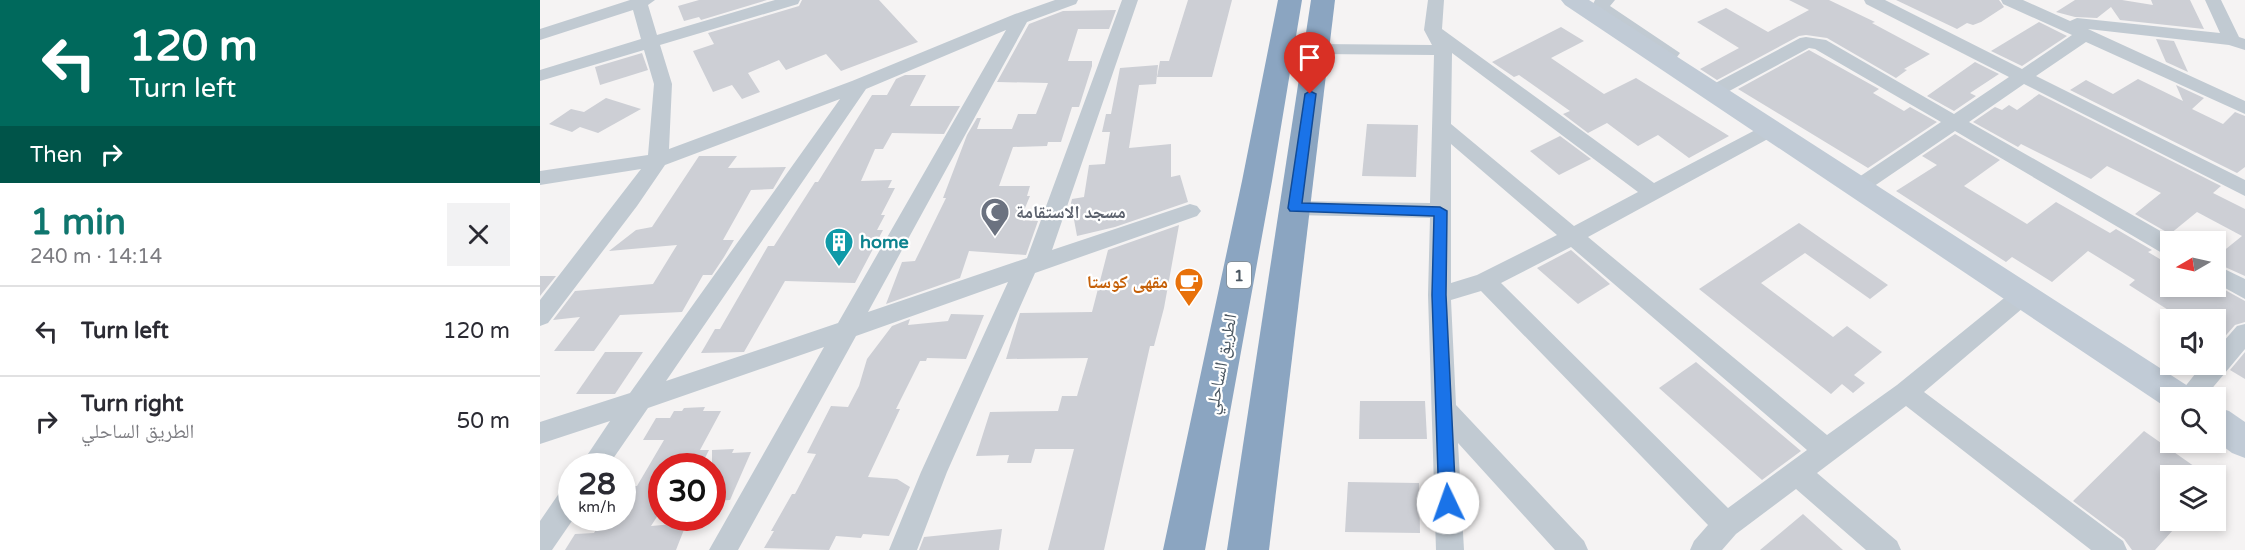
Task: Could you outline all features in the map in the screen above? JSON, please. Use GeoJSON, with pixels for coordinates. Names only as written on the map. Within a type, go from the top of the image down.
{"type":"FeatureCollection","features":[{"type":"Feature","properties":{"kind":"highway","name":"الطريق الساحلي"},"geometry":{"type":"LineString","coordinates":[[1184,550],[1257,181],[1290,0]]}},
{"type":"Feature","properties":{"kind":"highway"},"geometry":{"type":"LineString","coordinates":[[1248,550],[1323,3]]}},
{"type":"Feature","properties":{"kind":"street"},"geometry":{"type":"LineString","coordinates":[[540,76],[792,0]]}},
{"type":"Feature","properties":{"kind":"street"},"geometry":{"type":"LineString","coordinates":[[540,178],[658,160],[859,85],[1070,0]]}},
{"type":"Feature","properties":{"kind":"street"},"geometry":{"type":"LineString","coordinates":[[903,550],[934,472],[1032,264],[1130,0]]}},
{"type":"Feature","properties":{"kind":"street"},"geometry":{"type":"LineString","coordinates":[[1436,0],[1433,30],[1443,50],[1439,295],[1450,550]]}},
{"type":"Feature","properties":{"kind":"street"},"geometry":{"type":"LineString","coordinates":[[1573,0],[1718,90]]}},
{"type":"Feature","properties":{"kind":"street"},"geometry":{"type":"LineString","coordinates":[[1607,0],[1601,4],[1604,9],[1770,130],[2162,387]]}},
{"type":"Feature","properties":{"kind":"street"},"geometry":{"type":"LineString","coordinates":[[1872,0],[2245,189]]}},
{"type":"Feature","properties":{"kind":"street"},"geometry":{"type":"LineString","coordinates":[[2009,0],[2245,108]]}},
{"type":"Feature","properties":{"kind":"street"},"geometry":{"type":"LineString","coordinates":[[2213,0],[2239,43]]}},
{"type":"Feature","properties":{"kind":"street"},"geometry":{"type":"LineString","coordinates":[[540,34],[641,1],[663,84],[658,160],[630,201],[540,317]]}},
{"type":"Feature","properties":{"kind":"street"},"geometry":{"type":"LineString","coordinates":[[723,550],[1021,18]]}},
{"type":"Feature","properties":{"kind":"street"},"geometry":{"type":"LineString","coordinates":[[2055,20],[2239,43]]}},
{"type":"Feature","properties":{"kind":"street"},"geometry":{"type":"LineString","coordinates":[[1433,30],[1652,192]]}},
{"type":"Feature","properties":{"kind":"street"},"geometry":{"type":"LineString","coordinates":[[1857,188],[2086,34]]}},
{"type":"Feature","properties":{"kind":"street"},"geometry":{"type":"LineString","coordinates":[[1718,90],[1806,42],[1813,42],[2160,241]]}},
{"type":"Feature","properties":{"kind":"street"},"geometry":{"type":"LineString","coordinates":[[1317,49],[1443,50]]}},
{"type":"Feature","properties":{"kind":"street"},"geometry":{"type":"LineString","coordinates":[[602,453],[859,85]]}},
{"type":"Feature","properties":{"kind":"street"},"geometry":{"type":"LineString","coordinates":[[1442,126],[1827,451]]}},
{"type":"Feature","properties":{"kind":"street"},"geometry":{"type":"LineString","coordinates":[[1439,295],[1485,280],[1573,236],[1770,130]]}},
{"type":"Feature","properties":{"kind":"street"},"geometry":{"type":"LineString","coordinates":[[1295,208],[1440,211]]}},
{"type":"Feature","properties":{"kind":"street"},"geometry":{"type":"LineString","coordinates":[[540,433],[1190,211]]}},
{"type":"Feature","properties":{"kind":"street"},"geometry":{"type":"LineString","coordinates":[[2226,279],[2245,290]]}},
{"type":"Feature","properties":{"kind":"street"},"geometry":{"type":"LineString","coordinates":[[1485,280],[1726,525]]}},
{"type":"Feature","properties":{"kind":"street"},"geometry":{"type":"LineString","coordinates":[[1704,550],[1726,525],[1906,392],[2022,296]]}},
{"type":"Feature","properties":{"kind":"street"},"geometry":{"type":"LineString","coordinates":[[2198,387],[2245,333]]}},
{"type":"Feature","properties":{"kind":"street"},"geometry":{"type":"LineString","coordinates":[[1906,392],[2113,550]]}},
{"type":"Feature","properties":{"kind":"street"},"geometry":{"type":"LineString","coordinates":[[1443,408],[1574,550]]}},
{"type":"Feature","properties":{"kind":"street"},"geometry":{"type":"LineString","coordinates":[[2226,429],[2245,442]]}},
{"type":"Feature","properties":{"kind":"street"},"geometry":{"type":"LineString","coordinates":[[1798,474],[1887,550]]}},
{"type":"Feature","properties":{"kind":"street"},"geometry":{"type":"LineString","coordinates":[[540,544],[558,518]]}},
{"type":"Feature","properties":{"kind":"building"},"geometry":{"type":"Polygon","coordinates":[[[699,0],[767,0],[701,20],[699,17],[684,21],[678,6],[699,0]]]}},
{"type":"Feature","properties":{"kind":"building"},"geometry":{"type":"Polygon","coordinates":[[[802,0],[879,0],[918,42],[841,71],[826,54],[786,70],[779,60],[748,73],[760,92],[742,99],[732,85],[713,92],[693,51],[714,44],[708,33],[799,6],[802,0]]]}},
{"type":"Feature","properties":{"kind":"building"},"geometry":{"type":"Polygon","coordinates":[[[1188,0],[1232,0],[1212,77],[1157,77],[1160,61],[1169,61],[1188,0]]]}},
{"type":"Feature","properties":{"kind":"building"},"geometry":{"type":"Polygon","coordinates":[[[1789,0],[1829,0],[1875,22],[1872,23],[1930,54],[1904,69],[1907,70],[1896,78],[1827,38],[1806,35],[1799,36],[1717,80],[1700,69],[1739,48],[1697,22],[1726,8],[1768,32],[1809,10],[1789,0]]]}},
{"type":"Feature","properties":{"kind":"building"},"geometry":{"type":"Polygon","coordinates":[[[1896,0],[1999,0],[2004,7],[1981,22],[1973,25],[1967,23],[1957,29],[1896,0]]]}},
{"type":"Feature","properties":{"kind":"building"},"geometry":{"type":"Polygon","coordinates":[[[2075,0],[2122,0],[2153,5],[2151,0],[2190,0],[2204,29],[2120,20],[2111,7],[2097,18],[2075,17],[2056,12],[2075,0]]]}},
{"type":"Feature","properties":{"kind":"building"},"geometry":{"type":"Polygon","coordinates":[[[1116,10],[1109,29],[1078,29],[1068,61],[1092,61],[1092,66],[1079,107],[1072,107],[1061,142],[1048,142],[1047,146],[1013,147],[999,186],[1030,186],[1027,196],[1030,196],[1020,220],[1038,221],[1026,255],[969,251],[960,278],[886,304],[902,262],[915,261],[946,198],[943,198],[967,135],[977,118],[981,118],[977,129],[1012,129],[1018,114],[1036,114],[1048,83],[997,82],[1029,24],[1063,11],[1116,10]]]}},
{"type":"Feature","properties":{"kind":"building"},"geometry":{"type":"Polygon","coordinates":[[[2039,22],[2067,36],[2022,66],[1991,51],[2039,22]]]}},
{"type":"Feature","properties":{"kind":"building"},"geometry":{"type":"Polygon","coordinates":[[[1561,27],[1584,41],[1551,58],[1604,94],[1636,78],[1729,136],[1689,158],[1658,135],[1638,146],[1607,123],[1588,133],[1563,114],[1570,111],[1519,75],[1514,77],[1492,62],[1561,27]]]}},
{"type":"Feature","properties":{"kind":"building"},"geometry":{"type":"Polygon","coordinates":[[[2156,39],[2174,41],[2188,72],[2166,62],[2156,39]]]}},
{"type":"Feature","properties":{"kind":"building"},"geometry":{"type":"Polygon","coordinates":[[[1809,50],[1879,89],[1873,93],[1904,111],[1910,107],[1937,122],[1868,168],[1738,89],[1809,50]]]}},
{"type":"Feature","properties":{"kind":"building"},"geometry":{"type":"Polygon","coordinates":[[[642,53],[648,70],[600,85],[595,67],[642,53]]]}},
{"type":"Feature","properties":{"kind":"building"},"geometry":{"type":"Polygon","coordinates":[[[1975,62],[1999,74],[1970,93],[1976,96],[1954,111],[1927,96],[1975,62]]]}},
{"type":"Feature","properties":{"kind":"building"},"geometry":{"type":"Polygon","coordinates":[[[1158,65],[1156,84],[1139,85],[1129,148],[1171,144],[1171,177],[1180,175],[1188,202],[1115,227],[1077,236],[1072,199],[1084,197],[1089,165],[1105,164],[1110,132],[1102,132],[1106,114],[1111,114],[1120,68],[1158,65]]]}},
{"type":"Feature","properties":{"kind":"building"},"geometry":{"type":"Polygon","coordinates":[[[905,75],[926,75],[910,106],[960,106],[944,134],[892,133],[883,149],[875,149],[861,181],[892,180],[888,188],[895,188],[881,215],[885,215],[877,230],[883,230],[855,283],[785,281],[744,352],[701,353],[715,329],[720,329],[768,246],[774,246],[815,182],[818,182],[872,95],[887,95],[896,79],[905,75]]]}},
{"type":"Feature","properties":{"kind":"building"},"geometry":{"type":"Polygon","coordinates":[[[2138,79],[2183,101],[2176,85],[2204,98],[2192,109],[2223,124],[2235,112],[2245,116],[2245,167],[2237,173],[2070,90],[2086,80],[2113,94],[2138,79]]]}},
{"type":"Feature","properties":{"kind":"building"},"geometry":{"type":"Polygon","coordinates":[[[2039,94],[2221,186],[2213,193],[2245,209],[2245,276],[2226,267],[2226,249],[2242,236],[2197,212],[2174,231],[2165,231],[2135,214],[2161,193],[2107,166],[2091,179],[2021,144],[2018,147],[1973,122],[1995,107],[2002,110],[2009,105],[2017,110],[2039,94]]]}},
{"type":"Feature","properties":{"kind":"building"},"geometry":{"type":"Polygon","coordinates":[[[606,98],[641,109],[598,133],[580,127],[572,132],[549,124],[571,109],[584,112],[606,98]]]}},
{"type":"Feature","properties":{"kind":"building"},"geometry":{"type":"Polygon","coordinates":[[[1367,124],[1418,125],[1416,177],[1362,176],[1367,124]]]}},
{"type":"Feature","properties":{"kind":"building"},"geometry":{"type":"Polygon","coordinates":[[[1955,134],[2000,160],[1964,186],[2027,224],[2056,202],[2110,233],[2116,229],[2152,250],[2148,252],[2160,259],[2160,297],[2226,297],[2226,291],[2245,301],[2245,322],[2235,325],[2226,335],[2226,309],[2167,309],[2129,285],[2135,280],[2088,251],[2052,282],[2012,257],[2006,262],[1896,191],[1937,165],[1922,156],[1955,134]]]}},
{"type":"Feature","properties":{"kind":"building"},"geometry":{"type":"Polygon","coordinates":[[[1560,136],[1591,159],[1559,175],[1530,151],[1560,136]]]}},
{"type":"Feature","properties":{"kind":"building"},"geometry":{"type":"Polygon","coordinates":[[[699,156],[737,156],[728,168],[786,167],[773,189],[751,190],[723,240],[734,240],[712,275],[703,275],[682,312],[620,315],[594,351],[554,351],[580,317],[553,320],[575,291],[653,284],[677,245],[609,251],[636,230],[652,227],[699,156]]]}},
{"type":"Feature","properties":{"kind":"building"},"geometry":{"type":"Polygon","coordinates":[[[1799,223],[1888,285],[1870,299],[1805,253],[1761,283],[1833,337],[1847,326],[1882,352],[1854,375],[1865,383],[1853,393],[1842,384],[1831,394],[1699,289],[1799,223]]]}},
{"type":"Feature","properties":{"kind":"building"},"geometry":{"type":"Polygon","coordinates":[[[1179,225],[1164,308],[1154,346],[1150,346],[1104,550],[1048,550],[1074,449],[1035,449],[1031,463],[1007,463],[1009,455],[976,456],[990,412],[1058,411],[1062,396],[1077,396],[1088,358],[1006,359],[1020,313],[1092,312],[1108,250],[1179,225]]]}},
{"type":"Feature","properties":{"kind":"building"},"geometry":{"type":"Polygon","coordinates":[[[1571,250],[1610,284],[1578,304],[1537,268],[1571,250]]]}},
{"type":"Feature","properties":{"kind":"building"},"geometry":{"type":"Polygon","coordinates":[[[540,276],[556,276],[540,296],[540,276]]]}},
{"type":"Feature","properties":{"kind":"building"},"geometry":{"type":"Polygon","coordinates":[[[951,314],[984,315],[966,359],[927,358],[926,361],[920,361],[896,409],[900,409],[868,477],[897,479],[910,487],[889,536],[863,534],[861,538],[836,536],[829,550],[764,548],[774,531],[771,531],[792,494],[795,494],[816,454],[807,453],[831,406],[848,407],[859,386],[867,359],[892,326],[910,319],[908,325],[948,321],[951,314]]]}},
{"type":"Feature","properties":{"kind":"building"},"geometry":{"type":"Polygon","coordinates":[[[605,352],[643,352],[615,394],[576,394],[605,352]]]}},
{"type":"Feature","properties":{"kind":"building"},"geometry":{"type":"Polygon","coordinates":[[[2245,352],[2245,379],[2230,370],[2245,352]]]}},
{"type":"Feature","properties":{"kind":"building"},"geometry":{"type":"Polygon","coordinates":[[[1696,362],[1801,451],[1762,480],[1659,388],[1696,362]]]}},
{"type":"Feature","properties":{"kind":"building"},"geometry":{"type":"Polygon","coordinates":[[[1360,401],[1425,401],[1427,439],[1359,439],[1360,401]]]}},
{"type":"Feature","properties":{"kind":"building"},"geometry":{"type":"Polygon","coordinates":[[[705,407],[703,411],[721,411],[700,450],[709,450],[708,453],[656,453],[664,440],[643,440],[656,418],[670,418],[674,411],[682,411],[684,408],[705,407]]]}},
{"type":"Feature","properties":{"kind":"building"},"geometry":{"type":"Polygon","coordinates":[[[2144,431],[2160,442],[2160,453],[2175,453],[2192,465],[2160,465],[2160,531],[2172,531],[2155,550],[2132,550],[2124,539],[2073,501],[2144,431]]]}},
{"type":"Feature","properties":{"kind":"building"},"geometry":{"type":"Polygon","coordinates":[[[734,449],[732,453],[751,452],[730,500],[726,500],[726,453],[712,453],[712,450],[734,449]]]}},
{"type":"Feature","properties":{"kind":"building"},"geometry":{"type":"Polygon","coordinates":[[[648,467],[648,531],[683,531],[676,550],[565,550],[575,534],[594,533],[595,531],[636,531],[637,486],[648,467]]]}},
{"type":"Feature","properties":{"kind":"building"},"geometry":{"type":"Polygon","coordinates":[[[1348,482],[1419,483],[1420,533],[1345,532],[1348,482]]]}},
{"type":"Feature","properties":{"kind":"building"},"geometry":{"type":"Polygon","coordinates":[[[1803,514],[1843,550],[1760,550],[1803,514]]]}},
{"type":"Feature","properties":{"kind":"building"},"geometry":{"type":"Polygon","coordinates":[[[1002,529],[999,550],[919,550],[924,537],[1002,529]]]}},
{"type":"Feature","properties":{"kind":"place","name":"مسجد الاستقامة"},"geometry":{"type":"Point","coordinates":[995,238]}},
{"type":"Feature","properties":{"kind":"place","name":"home"},"geometry":{"type":"Point","coordinates":[839,268]}},
{"type":"Feature","properties":{"kind":"place","name":"مقهى كوستا"},"geometry":{"type":"Point","coordinates":[1189,308]}},
{"type":"Feature","properties":{"kind":"route"},"geometry":{"type":"LineString","coordinates":[[1310,94],[1295,208],[1440,211],[1439,295],[1448,503]]}}]}
